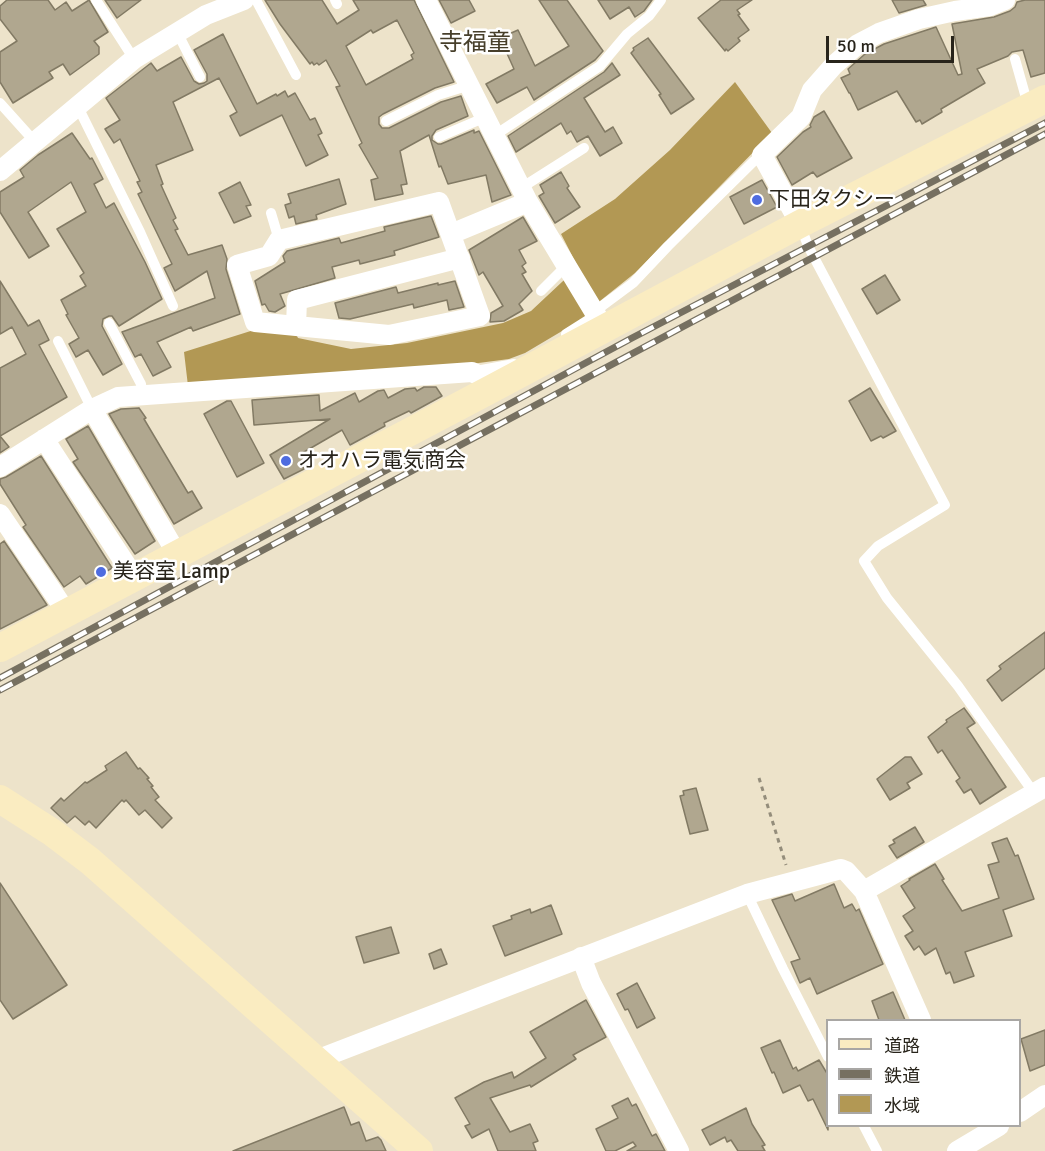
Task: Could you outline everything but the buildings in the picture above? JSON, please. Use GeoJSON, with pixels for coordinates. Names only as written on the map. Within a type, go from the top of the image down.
{"type":"FeatureCollection","features":[{"type":"Feature","properties":{"kind":"street"},"geometry":{"type":"LineString","coordinates":[[0,171],[134,59],[206,15],[244,0]]}},
{"type":"Feature","properties":{"kind":"street"},"geometry":{"type":"LineString","coordinates":[[426,0],[524,195],[600,322]]}},
{"type":"Feature","properties":{"kind":"street"},"geometry":{"type":"LineString","coordinates":[[800,224],[762,155],[801,117],[812,90],[858,44],[879,33],[919,19],[955,10],[990,6],[1005,0]]}},
{"type":"Feature","properties":{"kind":"street"},"geometry":{"type":"LineString","coordinates":[[0,648],[134,578],[484,380],[800,224],[1037,103]]}},
{"type":"Feature","properties":{"kind":"street"},"geometry":{"type":"LineString","coordinates":[[451,234],[524,195]]}},
{"type":"Feature","properties":{"kind":"street"},"geometry":{"type":"LineString","coordinates":[[439,202],[480,316],[389,335],[255,322],[237,265],[269,256],[279,240],[439,202]]}},
{"type":"Feature","properties":{"kind":"street"},"geometry":{"type":"LineString","coordinates":[[296,326],[297,300],[460,258]]}},
{"type":"Feature","properties":{"kind":"street"},"geometry":{"type":"LineString","coordinates":[[0,467],[92,409],[118,397],[484,380]]}},
{"type":"Feature","properties":{"kind":"street"},"geometry":{"type":"LineString","coordinates":[[92,409],[177,554]]}},
{"type":"Feature","properties":{"kind":"street"},"geometry":{"type":"LineString","coordinates":[[44,439],[134,578]]}},
{"type":"Feature","properties":{"kind":"street"},"geometry":{"type":"LineString","coordinates":[[0,514],[67,613]]}},
{"type":"Feature","properties":{"kind":"street"},"geometry":{"type":"LineString","coordinates":[[864,891],[1040,790]]}},
{"type":"Feature","properties":{"kind":"street"},"geometry":{"type":"LineString","coordinates":[[5,809],[53,833],[90,861],[419,1151]]}},
{"type":"Feature","properties":{"kind":"street"},"geometry":{"type":"LineString","coordinates":[[316,1060],[747,894],[841,869],[846,871],[864,891],[921,1019]]}},
{"type":"Feature","properties":{"kind":"street"},"geometry":{"type":"LineString","coordinates":[[581,957],[591,983],[679,1151]]}},
{"type":"Feature","properties":{"kind":"street"},"geometry":{"type":"LineString","coordinates":[[1021,1111],[1045,1095]]}},
{"type":"Feature","properties":{"kind":"street"},"geometry":{"type":"LineString","coordinates":[[957,1151],[971,1133],[992,1127]]}},
{"type":"Feature","properties":{"kind":"lane"},"geometry":{"type":"LineString","coordinates":[[96,0],[134,59]]}},
{"type":"Feature","properties":{"kind":"lane"},"geometry":{"type":"LineString","coordinates":[[256,0],[296,75]]}},
{"type":"Feature","properties":{"kind":"lane"},"geometry":{"type":"LineString","coordinates":[[495,135],[600,66],[627,34],[649,16],[661,0]]}},
{"type":"Feature","properties":{"kind":"lane"},"geometry":{"type":"LineString","coordinates":[[178,34],[200,77]]}},
{"type":"Feature","properties":{"kind":"lane"},"geometry":{"type":"LineString","coordinates":[[1015,59],[1037,103]]}},
{"type":"Feature","properties":{"kind":"lane"},"geometry":{"type":"LineString","coordinates":[[386,121],[438,95],[470,85]]}},
{"type":"Feature","properties":{"kind":"lane"},"geometry":{"type":"LineString","coordinates":[[0,103],[35,142]]}},
{"type":"Feature","properties":{"kind":"lane"},"geometry":{"type":"LineString","coordinates":[[78,106],[140,232],[173,306]]}},
{"type":"Feature","properties":{"kind":"lane"},"geometry":{"type":"LineString","coordinates":[[439,137],[486,117]]}},
{"type":"Feature","properties":{"kind":"lane"},"geometry":{"type":"LineString","coordinates":[[524,195],[584,148]]}},
{"type":"Feature","properties":{"kind":"lane"},"geometry":{"type":"LineString","coordinates":[[484,380],[554,342],[600,322],[602,306],[644,273],[668,246],[762,155]]}},
{"type":"Feature","properties":{"kind":"lane"},"geometry":{"type":"LineString","coordinates":[[271,213],[279,240]]}},
{"type":"Feature","properties":{"kind":"lane"},"geometry":{"type":"LineString","coordinates":[[800,224],[808,246],[945,505],[878,546],[864,561],[886,597],[1040,790]]}},
{"type":"Feature","properties":{"kind":"lane"},"geometry":{"type":"LineString","coordinates":[[541,291],[567,265]]}},
{"type":"Feature","properties":{"kind":"lane"},"geometry":{"type":"LineString","coordinates":[[109,323],[141,384],[142,395]]}},
{"type":"Feature","properties":{"kind":"lane"},"geometry":{"type":"LineString","coordinates":[[58,341],[92,409]]}},
{"type":"Feature","properties":{"kind":"lane"},"geometry":{"type":"LineString","coordinates":[[747,894],[826,1053]]}},
{"type":"Feature","properties":{"kind":"lane"},"geometry":{"type":"LineString","coordinates":[[865,1127],[878,1151]]}},
{"type":"Feature","properties":{"kind":"path"},"geometry":{"type":"LineString","coordinates":[[759,778],[792,883]]}},
{"type":"Feature","properties":{"kind":"water"},"geometry":{"type":"Polygon","coordinates":[[[735,82],[772,133],[635,273],[600,301],[584,318],[525,353],[509,359],[433,369],[188,386],[184,352],[257,329],[296,334],[298,338],[351,349],[407,343],[503,323],[531,311],[578,267],[561,234],[615,199],[670,150],[735,82]]]}},
{"type":"Feature","properties":{"kind":"railway"},"geometry":{"type":"LineString","coordinates":[[0,678],[632,338],[1045,123]]}},
{"type":"Feature","properties":{"kind":"railway"},"geometry":{"type":"LineString","coordinates":[[0,690],[1045,134]]}},
{"type":"Feature","properties":{"kind":"place","name":"下田タクシー"},"geometry":{"type":"Point","coordinates":[757,200]}},
{"type":"Feature","properties":{"kind":"place","name":"オオハラ電気商会"},"geometry":{"type":"Point","coordinates":[286,461]}},
{"type":"Feature","properties":{"kind":"place","name":"美容室 Lamp"},"geometry":{"type":"Point","coordinates":[101,572]}},
{"type":"Feature","properties":{"kind":"district","name":"寺福童"},"geometry":{"type":"Point","coordinates":[475,44]}}]}
